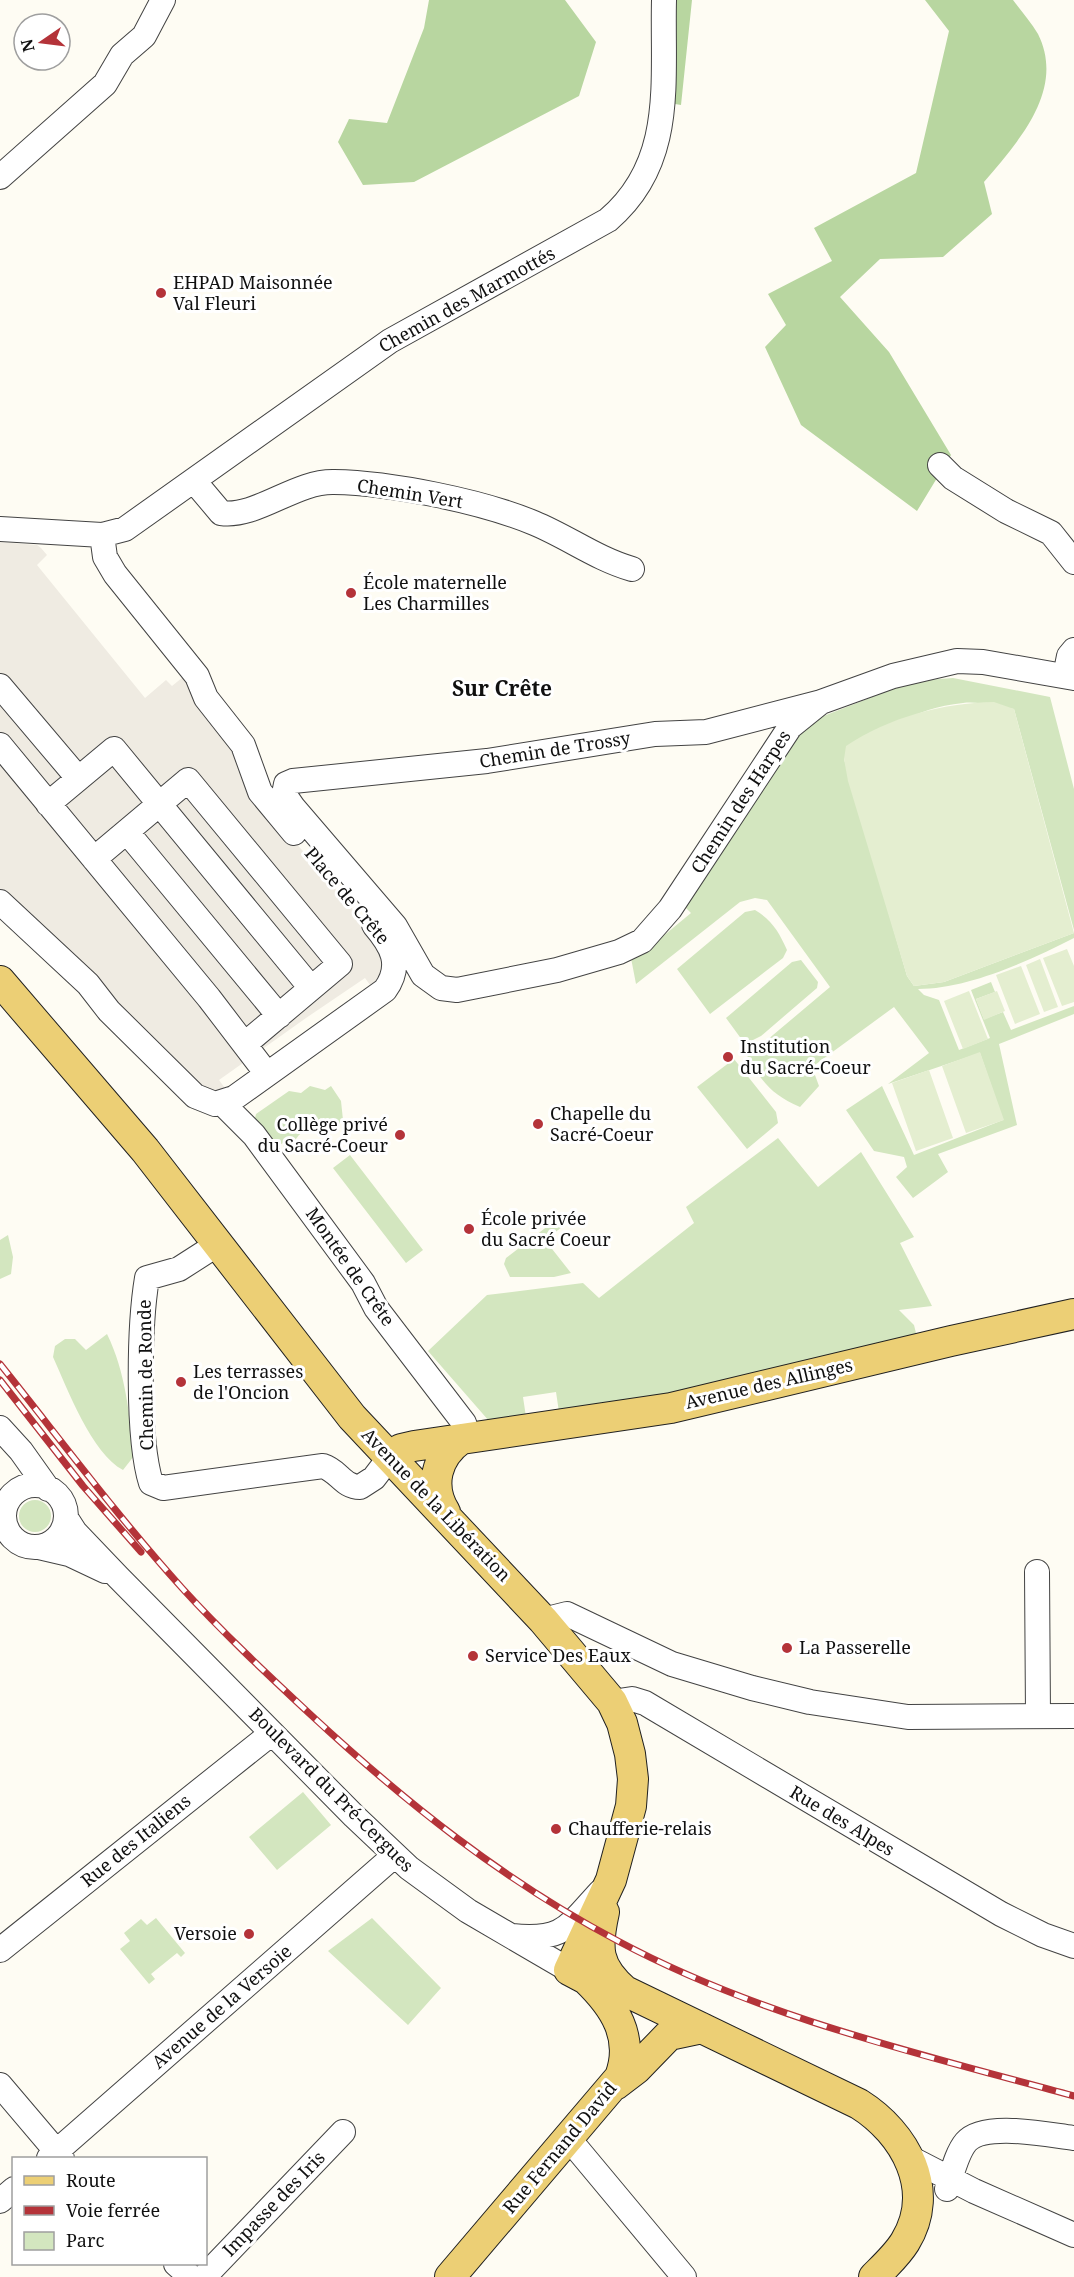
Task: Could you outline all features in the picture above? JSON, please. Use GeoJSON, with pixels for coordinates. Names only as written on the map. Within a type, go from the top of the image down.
{"type":"FeatureCollection","features":[{"type":"Feature","properties":{"kind":"main road","name":"Avenue de la Libération"},"geometry":{"type":"LineString","coordinates":[[0,981],[88,1082],[218,1244],[340,1403],[543,1620],[612,1702],[626,1738],[633,1779],[629,1817],[611,1880],[577,1974]]}},
{"type":"Feature","properties":{"kind":"main road","name":"Avenue des Allinges"},"geometry":{"type":"LineString","coordinates":[[390,1457],[407,1447],[671,1408],[1074,1314]]}},
{"type":"Feature","properties":{"kind":"main road"},"geometry":{"type":"LineString","coordinates":[[449,1517],[437,1494],[437,1475],[443,1457],[465,1438]]}},
{"type":"Feature","properties":{"kind":"main road"},"geometry":{"type":"LineString","coordinates":[[611,1880],[598,1946],[607,1973],[625,1991]]}},
{"type":"Feature","properties":{"kind":"main road","name":"Boulevard du Pré-Cergues"},"geometry":{"type":"LineString","coordinates":[[577,1974],[625,1991],[859,2104],[885,2123],[910,2158],[938,2187]]}},
{"type":"Feature","properties":{"kind":"main road","name":"Rue Fernand David"},"geometry":{"type":"LineString","coordinates":[[461,2273],[615,2085],[626,2058],[622,2028],[604,1998],[577,1974]]}},
{"type":"Feature","properties":{"kind":"main road"},"geometry":{"type":"LineString","coordinates":[[615,2085],[636,2069],[669,2035],[702,2028]]}},
{"type":"Feature","properties":{"kind":"main road"},"geometry":{"type":"LineString","coordinates":[[874,2277],[905,2242],[917,2211],[938,2187]]}},
{"type":"Feature","properties":{"kind":"street"},"geometry":{"type":"LineString","coordinates":[[0,177],[105,84],[122,56],[144,36],[164,0]]}},
{"type":"Feature","properties":{"kind":"street","name":"Chemin des Marmottés"},"geometry":{"type":"LineString","coordinates":[[102,535],[124,529],[142,519],[390,341],[597,228],[624,206],[640,186],[651,165],[660,136],[664,0]]}},
{"type":"Feature","properties":{"kind":"street"},"geometry":{"type":"LineString","coordinates":[[940,465],[953,478],[1006,511],[1051,533],[1074,562]]}},
{"type":"Feature","properties":{"kind":"street","name":"Chemin Vert"},"geometry":{"type":"LineString","coordinates":[[194,481],[221,513],[233,515],[298,489],[333,482],[447,498],[492,508],[535,524],[608,562],[633,569]]}},
{"type":"Feature","properties":{"kind":"street"},"geometry":{"type":"LineString","coordinates":[[0,529],[102,535]]}},
{"type":"Feature","properties":{"kind":"street","name":"Place de Crête"},"geometry":{"type":"LineString","coordinates":[[102,535],[105,557],[115,574],[197,676],[206,698],[247,752],[256,784],[265,800],[393,951],[393,975],[385,990],[267,1074],[222,1103]]}},
{"type":"Feature","properties":{"kind":"street","name":"Chemin des Harpes"},"geometry":{"type":"LineString","coordinates":[[446,990],[547,973],[620,952],[642,941],[670,909],[790,727],[821,702],[893,676],[957,661],[983,662],[1070,677],[1069,656],[1074,650]]}},
{"type":"Feature","properties":{"kind":"street"},"geometry":{"type":"LineString","coordinates":[[0,686],[78,778]]}},
{"type":"Feature","properties":{"kind":"street","name":"Chemin de Trossy"},"geometry":{"type":"LineString","coordinates":[[286,784],[315,778],[487,761],[655,734],[706,732],[821,702]]}},
{"type":"Feature","properties":{"kind":"street"},"geometry":{"type":"LineString","coordinates":[[0,745],[245,1044],[267,1074]]}},
{"type":"Feature","properties":{"kind":"street"},"geometry":{"type":"LineString","coordinates":[[48,804],[114,749],[311,988]]}},
{"type":"Feature","properties":{"kind":"street"},"geometry":{"type":"LineString","coordinates":[[94,859],[188,780],[340,964],[245,1044]]}},
{"type":"Feature","properties":{"kind":"street","name":"Place de Crête"},"geometry":{"type":"LineString","coordinates":[[286,784],[284,790],[289,802],[395,926],[423,975],[446,990]]}},
{"type":"Feature","properties":{"kind":"street"},"geometry":{"type":"LineString","coordinates":[[127,832],[279,1016]]}},
{"type":"Feature","properties":{"kind":"street"},"geometry":{"type":"LineString","coordinates":[[0,902],[88,984],[109,1011],[195,1096],[208,1103],[222,1103]]}},
{"type":"Feature","properties":{"kind":"street","name":"Montée de Crête"},"geometry":{"type":"LineString","coordinates":[[222,1103],[254,1135],[363,1283],[376,1308],[464,1423],[465,1438]]}},
{"type":"Feature","properties":{"kind":"street","name":"Chemin de Ronde"},"geometry":{"type":"LineString","coordinates":[[150,1479],[143,1395],[142,1316],[147,1278],[179,1269],[218,1244]]}},
{"type":"Feature","properties":{"kind":"street"},"geometry":{"type":"LineString","coordinates":[[1,1430],[21,1451],[48,1489],[61,1501],[66,1518],[62,1532],[56,1539],[39,1547],[8,1538],[10,1533],[5,1520],[5,1511],[16,1477],[1,1430]]}},
{"type":"Feature","properties":{"kind":"street","name":"Avenue des Allinges"},"geometry":{"type":"LineString","coordinates":[[150,1479],[154,1486],[163,1488],[323,1466],[331,1468],[347,1484],[360,1487],[374,1478],[390,1457]]}},
{"type":"Feature","properties":{"kind":"street"},"geometry":{"type":"LineString","coordinates":[[8,1499],[30,1486],[48,1489]]}},
{"type":"Feature","properties":{"kind":"street","name":"Boulevard du Pré-Cergues"},"geometry":{"type":"LineString","coordinates":[[66,1518],[75,1532],[118,1577],[395,1855],[454,1902],[506,1935],[577,1974]]}},
{"type":"Feature","properties":{"kind":"street","name":"Boulevard du Pré-Cergues"},"geometry":{"type":"LineString","coordinates":[[39,1547],[69,1554],[118,1577]]}},
{"type":"Feature","properties":{"kind":"street"},"geometry":{"type":"LineString","coordinates":[[1037,1572],[1038,1716]]}},
{"type":"Feature","properties":{"kind":"street"},"geometry":{"type":"LineString","coordinates":[[543,1620],[567,1614],[672,1664],[752,1688],[810,1702],[908,1717],[1074,1716]]}},
{"type":"Feature","properties":{"kind":"street","name":"Rue des Alpes"},"geometry":{"type":"LineString","coordinates":[[612,1702],[622,1699],[645,1703],[1001,1914],[1043,1935],[1074,1946]]}},
{"type":"Feature","properties":{"kind":"street","name":"Rue des Italiens"},"geometry":{"type":"LineString","coordinates":[[0,1950],[272,1733]]}},
{"type":"Feature","properties":{"kind":"street","name":"Avenue de la Versoie"},"geometry":{"type":"LineString","coordinates":[[56,2156],[395,1855]]}},
{"type":"Feature","properties":{"kind":"street"},"geometry":{"type":"LineString","coordinates":[[506,1935],[533,1938],[559,1933],[572,1923],[611,1880]]}},
{"type":"Feature","properties":{"kind":"street"},"geometry":{"type":"LineString","coordinates":[[0,2085],[56,2156]]}},
{"type":"Feature","properties":{"kind":"street"},"geometry":{"type":"LineString","coordinates":[[1074,2138],[994,2130],[980,2133],[963,2148],[938,2187],[974,2191],[1074,2235]]}},
{"type":"Feature","properties":{"kind":"street","name":"Impasse des Iris"},"geometry":{"type":"LineString","coordinates":[[204,2277],[343,2132]]}},
{"type":"Feature","properties":{"kind":"street"},"geometry":{"type":"LineString","coordinates":[[569,2139],[684,2277]]}},
{"type":"Feature","properties":{"kind":"street"},"geometry":{"type":"LineString","coordinates":[[0,2201],[12,2191]]}},
{"type":"Feature","properties":{"kind":"street"},"geometry":{"type":"LineString","coordinates":[[177,2265],[191,2277]]}},
{"type":"Feature","properties":{"kind":"green space"},"geometry":{"type":"Polygon","coordinates":[[[429,0],[565,0],[596,42],[579,96],[414,182],[363,185],[338,142],[349,119],[387,123],[424,28],[429,0]]]}},
{"type":"Feature","properties":{"kind":"green space"},"geometry":{"type":"Polygon","coordinates":[[[674,0],[692,0],[681,105],[675,104],[674,0]]]}},
{"type":"Feature","properties":{"kind":"green space"},"geometry":{"type":"Polygon","coordinates":[[[925,0],[1013,0],[1038,34],[1045,55],[1046,75],[1042,95],[1034,114],[1011,150],[984,182],[992,214],[943,257],[880,259],[840,297],[889,352],[951,455],[917,511],[801,425],[765,347],[786,325],[768,294],[832,261],[814,228],[916,173],[949,31],[925,0]]]}},
{"type":"Feature","properties":{"kind":"green space"},"geometry":{"type":"Polygon","coordinates":[[[953,678],[1050,697],[1074,789],[1074,930],[1014,709],[969,703],[929,710],[899,723],[844,759],[907,976],[914,986],[944,982],[1074,933],[1074,938],[998,972],[957,984],[918,989],[924,995],[939,1000],[959,1050],[990,1038],[971,990],[991,982],[995,992],[976,999],[984,1019],[1003,1012],[1011,1030],[1074,1006],[1074,1014],[999,1044],[1017,1125],[938,1154],[948,1172],[913,1198],[896,1177],[907,1167],[904,1157],[874,1151],[846,1110],[882,1086],[914,1155],[1003,1120],[980,1053],[888,1084],[929,1053],[894,1007],[812,1067],[819,1086],[800,1107],[775,1093],[747,1057],[830,987],[767,900],[755,898],[740,902],[636,984],[631,958],[650,947],[691,913],[682,904],[787,742],[816,719],[913,681],[953,678]]]}},
{"type":"Feature","properties":{"kind":"green space"},"geometry":{"type":"Polygon","coordinates":[[[994,702],[1014,709],[1074,933],[944,982],[914,986],[907,976],[848,781],[844,759],[846,746],[880,727],[917,714],[955,705],[994,702]]]}},
{"type":"Feature","properties":{"kind":"green space"},"geometry":{"type":"Polygon","coordinates":[[[755,910],[774,927],[787,950],[783,958],[710,1014],[677,969],[745,912],[755,910]]]}},
{"type":"Feature","properties":{"kind":"green space"},"geometry":{"type":"Polygon","coordinates":[[[1067,949],[1074,966],[1074,1002],[1062,1006],[1043,958],[1067,949]]]}},
{"type":"Feature","properties":{"kind":"green space"},"geometry":{"type":"Polygon","coordinates":[[[1040,959],[1058,1007],[1044,1012],[1026,965],[1040,959]]]}},
{"type":"Feature","properties":{"kind":"green space"},"geometry":{"type":"Polygon","coordinates":[[[801,960],[818,982],[817,988],[761,1036],[745,1044],[726,1018],[792,962],[801,960]]]}},
{"type":"Feature","properties":{"kind":"green space"},"geometry":{"type":"Polygon","coordinates":[[[1021,966],[1040,1014],[1015,1024],[996,975],[1021,966]]]}},
{"type":"Feature","properties":{"kind":"green space"},"geometry":{"type":"Polygon","coordinates":[[[969,991],[988,1039],[963,1049],[944,1001],[969,991]]]}},
{"type":"Feature","properties":{"kind":"green space"},"geometry":{"type":"Polygon","coordinates":[[[997,991],[1005,1011],[984,1020],[976,999],[997,991]]]}},
{"type":"Feature","properties":{"kind":"green space"},"geometry":{"type":"Polygon","coordinates":[[[980,1052],[1004,1120],[966,1133],[942,1066],[980,1052]]]}},
{"type":"Feature","properties":{"kind":"green space"},"geometry":{"type":"Polygon","coordinates":[[[734,1059],[776,1112],[778,1123],[747,1149],[697,1087],[734,1059]]]}},
{"type":"Feature","properties":{"kind":"green space"},"geometry":{"type":"Polygon","coordinates":[[[929,1070],[953,1138],[916,1151],[892,1083],[929,1070]]]}},
{"type":"Feature","properties":{"kind":"green space"},"geometry":{"type":"Polygon","coordinates":[[[310,1086],[325,1090],[331,1086],[341,1101],[343,1120],[333,1130],[321,1118],[299,1135],[285,1153],[283,1143],[277,1146],[255,1118],[256,1114],[289,1091],[301,1093],[310,1086]]]}},
{"type":"Feature","properties":{"kind":"green space"},"geometry":{"type":"Polygon","coordinates":[[[778,1138],[818,1187],[861,1152],[914,1237],[900,1243],[932,1306],[899,1310],[914,1325],[917,1337],[654,1398],[559,1412],[556,1392],[523,1397],[526,1417],[489,1421],[428,1351],[487,1295],[583,1283],[599,1298],[694,1223],[686,1207],[778,1138]]]}},
{"type":"Feature","properties":{"kind":"green space"},"geometry":{"type":"Polygon","coordinates":[[[350,1155],[423,1250],[406,1263],[333,1168],[350,1155]]]}},
{"type":"Feature","properties":{"kind":"green space"},"geometry":{"type":"Polygon","coordinates":[[[557,1219],[562,1227],[545,1240],[571,1273],[554,1277],[510,1277],[504,1264],[506,1258],[557,1219]]]}},
{"type":"Feature","properties":{"kind":"green space"},"geometry":{"type":"Polygon","coordinates":[[[8,1235],[13,1257],[11,1274],[0,1279],[0,1240],[8,1235]]]}},
{"type":"Feature","properties":{"kind":"green space"},"geometry":{"type":"Polygon","coordinates":[[[107,1334],[123,1378],[134,1456],[123,1470],[101,1450],[91,1435],[53,1357],[55,1346],[65,1339],[75,1339],[86,1350],[107,1334]]]}},
{"type":"Feature","properties":{"kind":"green space"},"geometry":{"type":"Polygon","coordinates":[[[35,1500],[47,1504],[51,1516],[47,1528],[35,1532],[23,1528],[19,1516],[23,1504],[35,1500]]]}},
{"type":"Feature","properties":{"kind":"green space"},"geometry":{"type":"Polygon","coordinates":[[[303,1792],[331,1825],[277,1870],[249,1837],[303,1792]]]}},
{"type":"Feature","properties":{"kind":"green space"},"geometry":{"type":"Polygon","coordinates":[[[156,1918],[185,1953],[181,1957],[177,1953],[151,1974],[155,1979],[149,1984],[120,1949],[130,1941],[124,1933],[141,1919],[147,1925],[156,1918]]]}},
{"type":"Feature","properties":{"kind":"green space"},"geometry":{"type":"Polygon","coordinates":[[[372,1918],[441,1988],[408,2025],[328,1951],[372,1918]]]}},
{"type":"Feature","properties":{"kind":"shaded area"},"geometry":{"type":"Polygon","coordinates":[[[0,542],[37,545],[41,548],[47,555],[37,565],[145,698],[166,680],[172,686],[188,673],[233,743],[254,794],[379,940],[388,966],[373,989],[365,978],[306,1018],[219,1080],[227,1091],[215,1093],[204,1088],[0,890],[0,542]]]}},
{"type":"Feature","properties":{"kind":"railway"},"geometry":{"type":"LineString","coordinates":[[0,1364],[135,1534],[213,1621],[311,1715],[383,1779],[457,1838],[535,1893],[618,1941],[672,1968],[728,1991],[784,2012],[899,2049],[1074,2096]]}},
{"type":"Feature","properties":{"kind":"railway"},"geometry":{"type":"LineString","coordinates":[[0,1380],[83,1486],[141,1552]]}},
{"type":"Feature","properties":{"kind":"place","name":"EHPAD Maisonnée Val Fleuri"},"geometry":{"type":"Point","coordinates":[161,293]}},
{"type":"Feature","properties":{"kind":"place","name":"École maternelle Les Charmilles"},"geometry":{"type":"Point","coordinates":[351,593]}},
{"type":"Feature","properties":{"kind":"place","name":"Institution du Sacré-Coeur"},"geometry":{"type":"Point","coordinates":[728,1057]}},
{"type":"Feature","properties":{"kind":"place","name":"Chapelle du Sacré-Coeur"},"geometry":{"type":"Point","coordinates":[538,1124]}},
{"type":"Feature","properties":{"kind":"place","name":"Collège privé du Sacré-Coeur"},"geometry":{"type":"Point","coordinates":[400,1135]}},
{"type":"Feature","properties":{"kind":"place","name":"École privée du Sacré Coeur"},"geometry":{"type":"Point","coordinates":[469,1229]}},
{"type":"Feature","properties":{"kind":"place","name":"Les terrasses de l'Oncion"},"geometry":{"type":"Point","coordinates":[181,1382]}},
{"type":"Feature","properties":{"kind":"place","name":"La Passerelle"},"geometry":{"type":"Point","coordinates":[787,1648]}},
{"type":"Feature","properties":{"kind":"place","name":"Service Des Eaux"},"geometry":{"type":"Point","coordinates":[473,1656]}},
{"type":"Feature","properties":{"kind":"place","name":"Chaufferie-relais"},"geometry":{"type":"Point","coordinates":[556,1829]}},
{"type":"Feature","properties":{"kind":"place","name":"Versoie"},"geometry":{"type":"Point","coordinates":[249,1934]}},
{"type":"Feature","properties":{"kind":"district","name":"Sur Crête"},"geometry":{"type":"Point","coordinates":[502,689]}}]}
